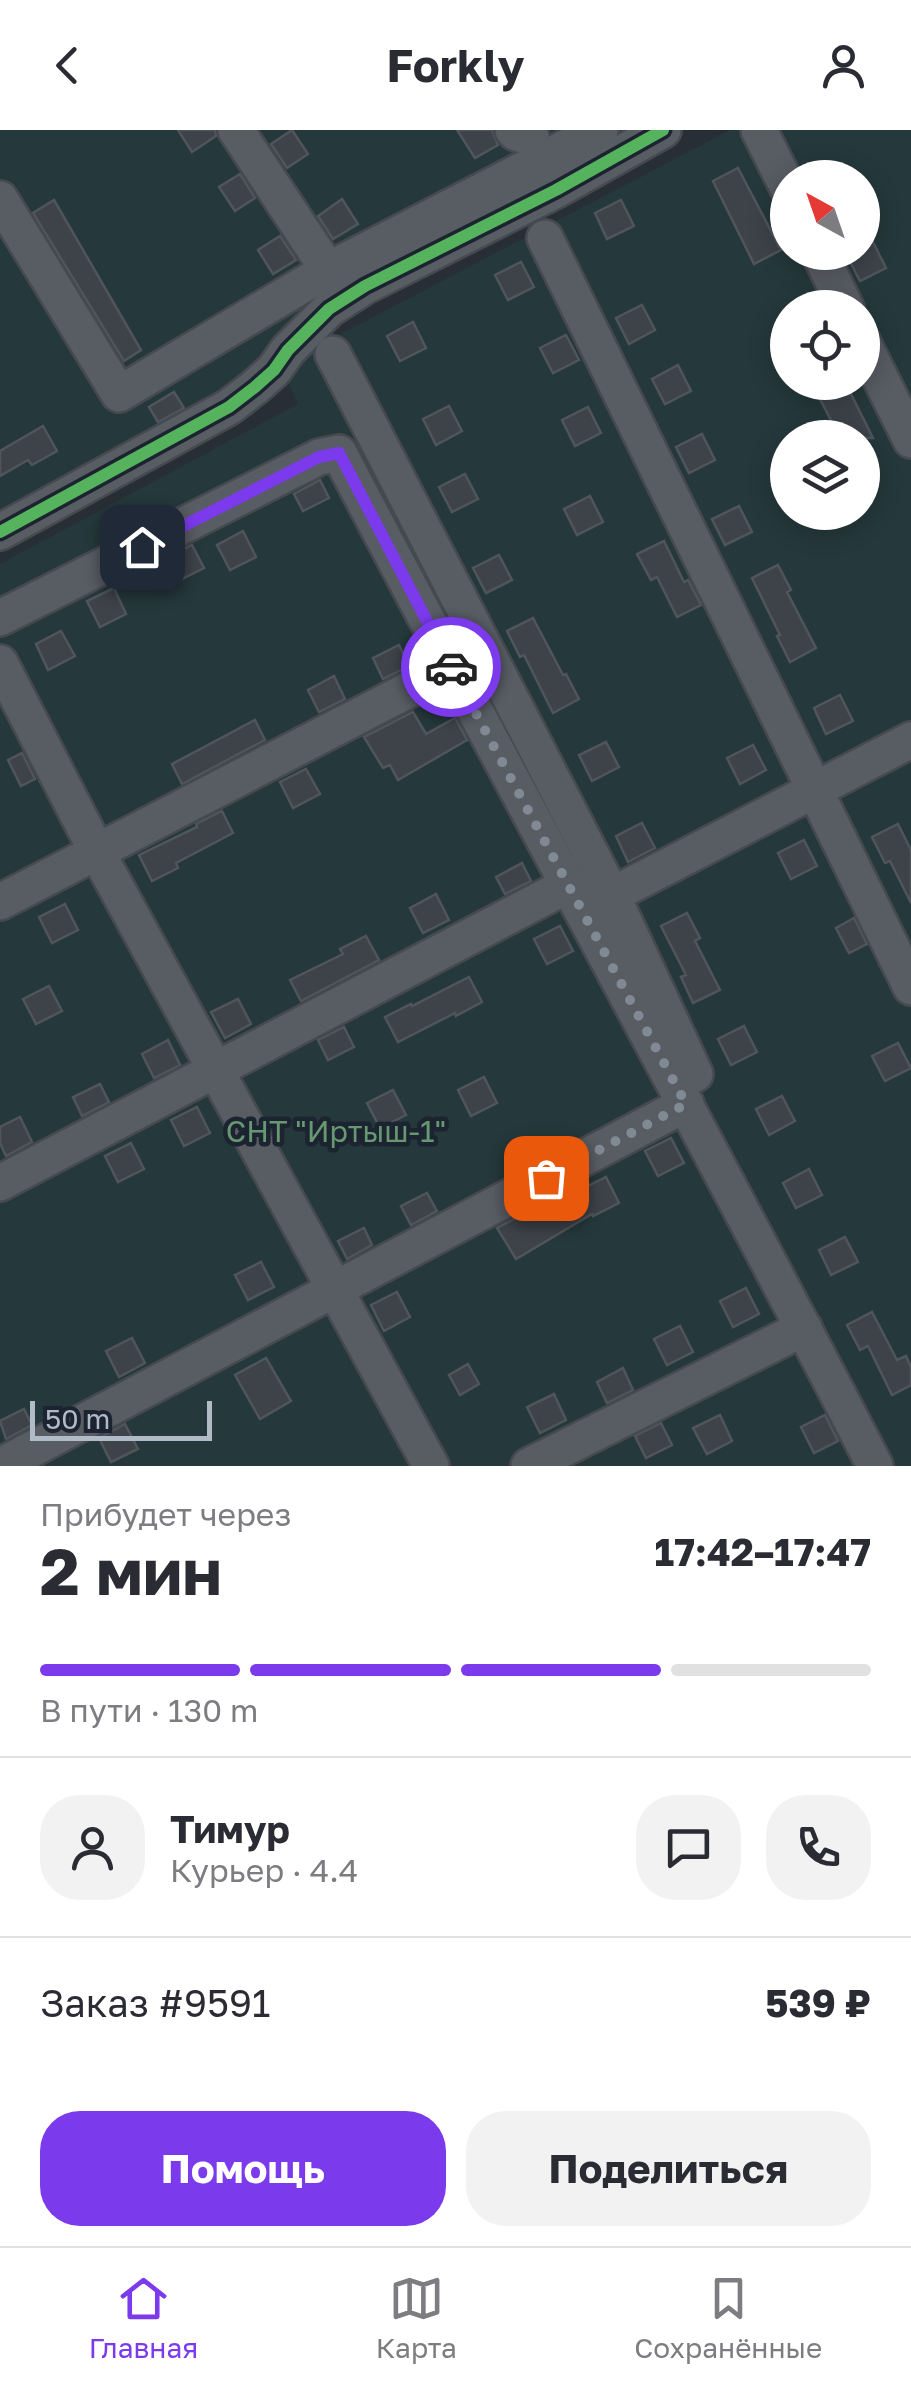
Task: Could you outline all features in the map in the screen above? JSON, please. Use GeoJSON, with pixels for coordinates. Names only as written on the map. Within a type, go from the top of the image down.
{"type":"FeatureCollection","features":[{"type":"Feature","properties":{"kind":"street"},"geometry":{"type":"LineString","coordinates":[[236,130],[328,270]]}},
{"type":"Feature","properties":{"kind":"street"},"geometry":{"type":"LineString","coordinates":[[0,199],[118,394],[328,270],[529,139],[600,130]]}},
{"type":"Feature","properties":{"kind":"street"},"geometry":{"type":"LineString","coordinates":[[0,532],[229,406],[274,370],[329,309],[366,286],[556,190],[663,130]]}},
{"type":"Feature","properties":{"kind":"street"},"geometry":{"type":"LineString","coordinates":[[759,130],[774,160]]}},
{"type":"Feature","properties":{"kind":"street"},"geometry":{"type":"LineString","coordinates":[[545,238],[911,988]]}},
{"type":"Feature","properties":{"kind":"street"},"geometry":{"type":"LineString","coordinates":[[334,354],[612,896],[875,1466]]}},
{"type":"Feature","properties":{"kind":"street"},"geometry":{"type":"LineString","coordinates":[[880,377],[911,440]]}},
{"type":"Feature","properties":{"kind":"street"},"geometry":{"type":"LineString","coordinates":[[0,618],[319,457],[339,453],[875,1466]]}},
{"type":"Feature","properties":{"kind":"street"},"geometry":{"type":"LineString","coordinates":[[0,663],[97,852],[432,1466]]}},
{"type":"Feature","properties":{"kind":"street"},"geometry":{"type":"LineString","coordinates":[[0,902],[451,668]]}},
{"type":"Feature","properties":{"kind":"street"},"geometry":{"type":"LineString","coordinates":[[612,896],[911,740]]}},
{"type":"Feature","properties":{"kind":"street"},"geometry":{"type":"LineString","coordinates":[[0,1184],[568,886]]}},
{"type":"Feature","properties":{"kind":"street"},"geometry":{"type":"LineString","coordinates":[[0,1466],[686,1104]]}},
{"type":"Feature","properties":{"kind":"street"},"geometry":{"type":"LineString","coordinates":[[528,1466],[804,1328]]}},
{"type":"Feature","properties":{"kind":"green space"},"geometry":{"type":"Polygon","coordinates":[[[0,130],[640,130],[262,368],[0,522],[0,130]]]}},
{"type":"Feature","properties":{"kind":"green space","name":"СНТ \"Иртыш-1\""},"geometry":{"type":"Polygon","coordinates":[[[730,130],[911,130],[911,1466],[0,1466],[0,564],[298,404],[286,378],[335,337],[730,130]]]}},
{"type":"Feature","properties":{"kind":"building"},"geometry":{"type":"Polygon","coordinates":[[[178,130],[215,130],[216,136],[192,152],[178,130]]]}},
{"type":"Feature","properties":{"kind":"building"},"geometry":{"type":"Polygon","coordinates":[[[292,130],[308,154],[287,168],[271,144],[292,130]]]}},
{"type":"Feature","properties":{"kind":"building"},"geometry":{"type":"Polygon","coordinates":[[[457,130],[492,130],[498,145],[475,158],[457,130]]]}},
{"type":"Feature","properties":{"kind":"building"},"geometry":{"type":"Polygon","coordinates":[[[738,168],[770,229],[770,256],[754,264],[713,181],[738,168]]]}},
{"type":"Feature","properties":{"kind":"building"},"geometry":{"type":"Polygon","coordinates":[[[240,174],[255,198],[235,211],[219,187],[240,174]]]}},
{"type":"Feature","properties":{"kind":"building"},"geometry":{"type":"Polygon","coordinates":[[[342,199],[358,224],[333,239],[318,216],[342,199]]]}},
{"type":"Feature","properties":{"kind":"building"},"geometry":{"type":"Polygon","coordinates":[[[54,200],[141,350],[124,361],[33,213],[54,200]]]}},
{"type":"Feature","properties":{"kind":"building"},"geometry":{"type":"Polygon","coordinates":[[[621,200],[634,226],[607,239],[595,213],[621,200]]]}},
{"type":"Feature","properties":{"kind":"building"},"geometry":{"type":"Polygon","coordinates":[[[280,236],[296,260],[273,274],[258,250],[280,236]]]}},
{"type":"Feature","properties":{"kind":"building"},"geometry":{"type":"Polygon","coordinates":[[[880,256],[886,268],[860,281],[854,270],[880,270],[880,256]]]}},
{"type":"Feature","properties":{"kind":"building"},"geometry":{"type":"Polygon","coordinates":[[[521,262],[534,287],[508,300],[495,275],[521,262]]]}},
{"type":"Feature","properties":{"kind":"building"},"geometry":{"type":"Polygon","coordinates":[[[642,305],[655,330],[629,344],[616,318],[642,305]]]}},
{"type":"Feature","properties":{"kind":"building"},"geometry":{"type":"Polygon","coordinates":[[[413,322],[426,348],[400,361],[387,336],[413,322]]]}},
{"type":"Feature","properties":{"kind":"building"},"geometry":{"type":"Polygon","coordinates":[[[566,335],[579,360],[553,373],[540,348],[566,335]]]}},
{"type":"Feature","properties":{"kind":"building"},"geometry":{"type":"Polygon","coordinates":[[[678,365],[691,391],[665,404],[652,379],[678,365]]]}},
{"type":"Feature","properties":{"kind":"building"},"geometry":{"type":"Polygon","coordinates":[[[174,392],[184,408],[158,422],[149,407],[174,392]]]}},
{"type":"Feature","properties":{"kind":"building"},"geometry":{"type":"Polygon","coordinates":[[[821,400],[854,400],[864,420],[831,420],[821,400]]]}},
{"type":"Feature","properties":{"kind":"building"},"geometry":{"type":"Polygon","coordinates":[[[449,406],[462,431],[436,445],[423,419],[449,406]]]}},
{"type":"Feature","properties":{"kind":"building"},"geometry":{"type":"Polygon","coordinates":[[[588,407],[601,433],[575,446],[562,420],[588,407]]]}},
{"type":"Feature","properties":{"kind":"building"},"geometry":{"type":"Polygon","coordinates":[[[43,426],[57,451],[32,465],[28,460],[0,476],[0,451],[43,426]]]}},
{"type":"Feature","properties":{"kind":"building"},"geometry":{"type":"Polygon","coordinates":[[[702,434],[715,460],[689,473],[676,447],[702,434]]]}},
{"type":"Feature","properties":{"kind":"building"},"geometry":{"type":"Polygon","coordinates":[[[465,474],[478,499],[452,512],[439,487],[465,474]]]}},
{"type":"Feature","properties":{"kind":"building"},"geometry":{"type":"Polygon","coordinates":[[[320,480],[329,498],[303,511],[294,494],[320,480]]]}},
{"type":"Feature","properties":{"kind":"building"},"geometry":{"type":"Polygon","coordinates":[[[590,496],[603,522],[577,535],[564,509],[590,496]]]}},
{"type":"Feature","properties":{"kind":"building"},"geometry":{"type":"Polygon","coordinates":[[[739,506],[752,532],[725,545],[712,519],[739,506]]]}},
{"type":"Feature","properties":{"kind":"building"},"geometry":{"type":"Polygon","coordinates":[[[243,531],[256,557],[230,570],[217,545],[243,531]]]}},
{"type":"Feature","properties":{"kind":"building"},"geometry":{"type":"Polygon","coordinates":[[[664,541],[684,582],[688,580],[701,605],[677,617],[657,577],[651,580],[637,554],[664,541]]]}},
{"type":"Feature","properties":{"kind":"building"},"geometry":{"type":"Polygon","coordinates":[[[192,545],[204,568],[178,581],[166,558],[192,545]]]}},
{"type":"Feature","properties":{"kind":"building"},"geometry":{"type":"Polygon","coordinates":[[[499,555],[512,580],[486,593],[473,568],[499,555]]]}},
{"type":"Feature","properties":{"kind":"building"},"geometry":{"type":"Polygon","coordinates":[[[778,565],[791,590],[787,592],[816,648],[790,662],[752,578],[778,565]]]}},
{"type":"Feature","properties":{"kind":"building"},"geometry":{"type":"Polygon","coordinates":[[[114,588],[126,614],[100,627],[87,601],[114,588]]]}},
{"type":"Feature","properties":{"kind":"building"},"geometry":{"type":"Polygon","coordinates":[[[533,618],[579,699],[553,713],[524,655],[520,657],[507,631],[533,618]]]}},
{"type":"Feature","properties":{"kind":"building"},"geometry":{"type":"Polygon","coordinates":[[[61,631],[75,656],[48,670],[36,644],[61,631]]]}},
{"type":"Feature","properties":{"kind":"building"},"geometry":{"type":"Polygon","coordinates":[[[399,645],[409,666],[383,679],[373,658],[399,645]]]}},
{"type":"Feature","properties":{"kind":"building"},"geometry":{"type":"Polygon","coordinates":[[[334,676],[345,699],[319,712],[308,690],[334,676]]]}},
{"type":"Feature","properties":{"kind":"building"},"geometry":{"type":"Polygon","coordinates":[[[840,695],[853,721],[826,734],[814,708],[840,695]]]}},
{"type":"Feature","properties":{"kind":"building"},"geometry":{"type":"Polygon","coordinates":[[[413,712],[426,734],[455,718],[467,740],[398,780],[390,765],[383,768],[364,737],[413,712]]]}},
{"type":"Feature","properties":{"kind":"building"},"geometry":{"type":"Polygon","coordinates":[[[255,720],[265,740],[182,784],[172,764],[255,720]]]}},
{"type":"Feature","properties":{"kind":"building"},"geometry":{"type":"Polygon","coordinates":[[[606,742],[619,767],[592,781],[579,755],[606,742]]]}},
{"type":"Feature","properties":{"kind":"building"},"geometry":{"type":"Polygon","coordinates":[[[753,745],[766,770],[740,784],[727,758],[753,745]]]}},
{"type":"Feature","properties":{"kind":"building"},"geometry":{"type":"Polygon","coordinates":[[[22,753],[35,779],[21,786],[8,760],[22,753]]]}},
{"type":"Feature","properties":{"kind":"building"},"geometry":{"type":"Polygon","coordinates":[[[306,769],[320,794],[293,808],[280,782],[306,769]]]}},
{"type":"Feature","properties":{"kind":"building"},"geometry":{"type":"Polygon","coordinates":[[[222,811],[233,833],[176,863],[178,868],[152,881],[139,855],[222,811]]]}},
{"type":"Feature","properties":{"kind":"building"},"geometry":{"type":"Polygon","coordinates":[[[642,823],[655,848],[628,862],[616,836],[642,823]]]}},
{"type":"Feature","properties":{"kind":"building"},"geometry":{"type":"Polygon","coordinates":[[[898,824],[911,850],[911,903],[890,861],[885,863],[872,837],[898,824]]]}},
{"type":"Feature","properties":{"kind":"building"},"geometry":{"type":"Polygon","coordinates":[[[804,840],[817,866],[791,879],[778,853],[804,840]]]}},
{"type":"Feature","properties":{"kind":"building"},"geometry":{"type":"Polygon","coordinates":[[[522,863],[531,881],[505,894],[496,877],[522,863]]]}},
{"type":"Feature","properties":{"kind":"building"},"geometry":{"type":"Polygon","coordinates":[[[436,894],[449,920],[423,933],[410,908],[436,894]]]}},
{"type":"Feature","properties":{"kind":"building"},"geometry":{"type":"Polygon","coordinates":[[[65,904],[78,930],[52,943],[39,917],[65,904]]]}},
{"type":"Feature","properties":{"kind":"building"},"geometry":{"type":"Polygon","coordinates":[[[687,913],[700,938],[695,941],[720,990],[693,1003],[681,977],[686,975],[661,926],[687,913]]]}},
{"type":"Feature","properties":{"kind":"building"},"geometry":{"type":"Polygon","coordinates":[[[854,918],[867,944],[849,953],[836,928],[854,918]]]}},
{"type":"Feature","properties":{"kind":"building"},"geometry":{"type":"Polygon","coordinates":[[[560,926],[573,951],[547,964],[534,939],[560,926]]]}},
{"type":"Feature","properties":{"kind":"building"},"geometry":{"type":"Polygon","coordinates":[[[366,936],[379,960],[301,1001],[290,980],[343,954],[340,949],[366,936]]]}},
{"type":"Feature","properties":{"kind":"building"},"geometry":{"type":"Polygon","coordinates":[[[469,977],[482,1002],[398,1042],[385,1017],[469,977]]]}},
{"type":"Feature","properties":{"kind":"building"},"geometry":{"type":"Polygon","coordinates":[[[49,986],[62,1011],[36,1024],[23,999],[49,986]]]}},
{"type":"Feature","properties":{"kind":"building"},"geometry":{"type":"Polygon","coordinates":[[[238,999],[251,1024],[225,1038],[211,1012],[238,999]]]}},
{"type":"Feature","properties":{"kind":"building"},"geometry":{"type":"Polygon","coordinates":[[[744,1026],[757,1052],[731,1065],[718,1039],[744,1026]]]}},
{"type":"Feature","properties":{"kind":"building"},"geometry":{"type":"Polygon","coordinates":[[[344,1027],[354,1047],[328,1060],[318,1040],[344,1027]]]}},
{"type":"Feature","properties":{"kind":"building"},"geometry":{"type":"Polygon","coordinates":[[[168,1040],[180,1065],[154,1078],[142,1054],[168,1040]]]}},
{"type":"Feature","properties":{"kind":"building"},"geometry":{"type":"Polygon","coordinates":[[[898,1043],[911,1068],[885,1081],[872,1056],[898,1043]]]}},
{"type":"Feature","properties":{"kind":"building"},"geometry":{"type":"Polygon","coordinates":[[[484,1077],[497,1103],[471,1116],[458,1090],[484,1077]]]}},
{"type":"Feature","properties":{"kind":"building"},"geometry":{"type":"Polygon","coordinates":[[[100,1084],[109,1102],[82,1116],[73,1097],[100,1084]]]}},
{"type":"Feature","properties":{"kind":"building"},"geometry":{"type":"Polygon","coordinates":[[[393,1090],[406,1115],[380,1128],[367,1103],[393,1090]]]}},
{"type":"Feature","properties":{"kind":"building"},"geometry":{"type":"Polygon","coordinates":[[[782,1096],[795,1121],[769,1135],[756,1109],[782,1096]]]}},
{"type":"Feature","properties":{"kind":"building"},"geometry":{"type":"Polygon","coordinates":[[[197,1107],[210,1133],[184,1146],[171,1120],[197,1107]]]}},
{"type":"Feature","properties":{"kind":"building"},"geometry":{"type":"Polygon","coordinates":[[[20,1117],[32,1142],[6,1156],[0,1143],[0,1127],[20,1117]]]}},
{"type":"Feature","properties":{"kind":"building"},"geometry":{"type":"Polygon","coordinates":[[[671,1138],[684,1163],[658,1176],[645,1151],[671,1138]]]}},
{"type":"Feature","properties":{"kind":"building"},"geometry":{"type":"Polygon","coordinates":[[[131,1143],[144,1169],[118,1182],[105,1156],[131,1143]]]}},
{"type":"Feature","properties":{"kind":"building"},"geometry":{"type":"Polygon","coordinates":[[[809,1169],[822,1195],[796,1208],[783,1183],[809,1169]]]}},
{"type":"Feature","properties":{"kind":"building"},"geometry":{"type":"Polygon","coordinates":[[[606,1177],[619,1203],[592,1214],[516,1259],[497,1228],[606,1177]]]}},
{"type":"Feature","properties":{"kind":"building"},"geometry":{"type":"Polygon","coordinates":[[[427,1193],[437,1211],[411,1225],[401,1206],[427,1193]]]}},
{"type":"Feature","properties":{"kind":"building"},"geometry":{"type":"Polygon","coordinates":[[[364,1228],[372,1245],[347,1259],[338,1241],[364,1228]]]}},
{"type":"Feature","properties":{"kind":"building"},"geometry":{"type":"Polygon","coordinates":[[[845,1237],[858,1262],[831,1275],[819,1250],[845,1237]]]}},
{"type":"Feature","properties":{"kind":"building"},"geometry":{"type":"Polygon","coordinates":[[[261,1262],[274,1287],[248,1300],[235,1275],[261,1262]]]}},
{"type":"Feature","properties":{"kind":"building"},"geometry":{"type":"Polygon","coordinates":[[[746,1288],[759,1314],[733,1327],[720,1301],[746,1288]]]}},
{"type":"Feature","properties":{"kind":"building"},"geometry":{"type":"Polygon","coordinates":[[[397,1292],[410,1317],[384,1331],[371,1305],[397,1292]]]}},
{"type":"Feature","properties":{"kind":"building"},"geometry":{"type":"Polygon","coordinates":[[[872,1312],[897,1360],[906,1356],[911,1367],[911,1385],[892,1395],[868,1346],[860,1350],[847,1325],[872,1312]]]}},
{"type":"Feature","properties":{"kind":"building"},"geometry":{"type":"Polygon","coordinates":[[[680,1326],[693,1352],[667,1365],[654,1339],[680,1326]]]}},
{"type":"Feature","properties":{"kind":"building"},"geometry":{"type":"Polygon","coordinates":[[[132,1338],[145,1363],[119,1377],[106,1351],[132,1338]]]}},
{"type":"Feature","properties":{"kind":"building"},"geometry":{"type":"Polygon","coordinates":[[[266,1358],[291,1401],[260,1419],[235,1375],[266,1358]]]}},
{"type":"Feature","properties":{"kind":"building"},"geometry":{"type":"Polygon","coordinates":[[[468,1364],[479,1384],[460,1395],[449,1375],[468,1364]]]}},
{"type":"Feature","properties":{"kind":"building"},"geometry":{"type":"Polygon","coordinates":[[[623,1368],[633,1390],[607,1403],[597,1382],[623,1368]]]}},
{"type":"Feature","properties":{"kind":"building"},"geometry":{"type":"Polygon","coordinates":[[[554,1394],[566,1420],[540,1433],[527,1407],[554,1394]]]}},
{"type":"Feature","properties":{"kind":"building"},"geometry":{"type":"Polygon","coordinates":[[[24,1409],[32,1425],[6,1439],[0,1421],[24,1409]]]}},
{"type":"Feature","properties":{"kind":"building"},"geometry":{"type":"Polygon","coordinates":[[[720,1415],[732,1441],[707,1454],[693,1428],[720,1415]]]}},
{"type":"Feature","properties":{"kind":"building"},"geometry":{"type":"Polygon","coordinates":[[[825,1415],[838,1441],[814,1453],[801,1427],[825,1415]]]}},
{"type":"Feature","properties":{"kind":"building"},"geometry":{"type":"Polygon","coordinates":[[[661,1423],[672,1445],[646,1458],[635,1436],[661,1423]]]}},
{"type":"Feature","properties":{"kind":"building"},"geometry":{"type":"Polygon","coordinates":[[[125,1424],[138,1449],[111,1462],[99,1438],[125,1424]]]}},
{"type":"Feature","properties":{"kind":"cycle path"},"geometry":{"type":"LineString","coordinates":[[0,532],[229,407],[274,370],[329,309],[365,286],[556,190],[663,130]]}},
{"type":"Feature","properties":{"kind":"way so far"},"geometry":{"type":"LineString","coordinates":[[451,667],[686,1104],[546,1178]]}},
{"type":"Feature","properties":{"kind":"route"},"geometry":{"type":"LineString","coordinates":[[142,547],[319,457],[339,453],[451,667]]}}]}
